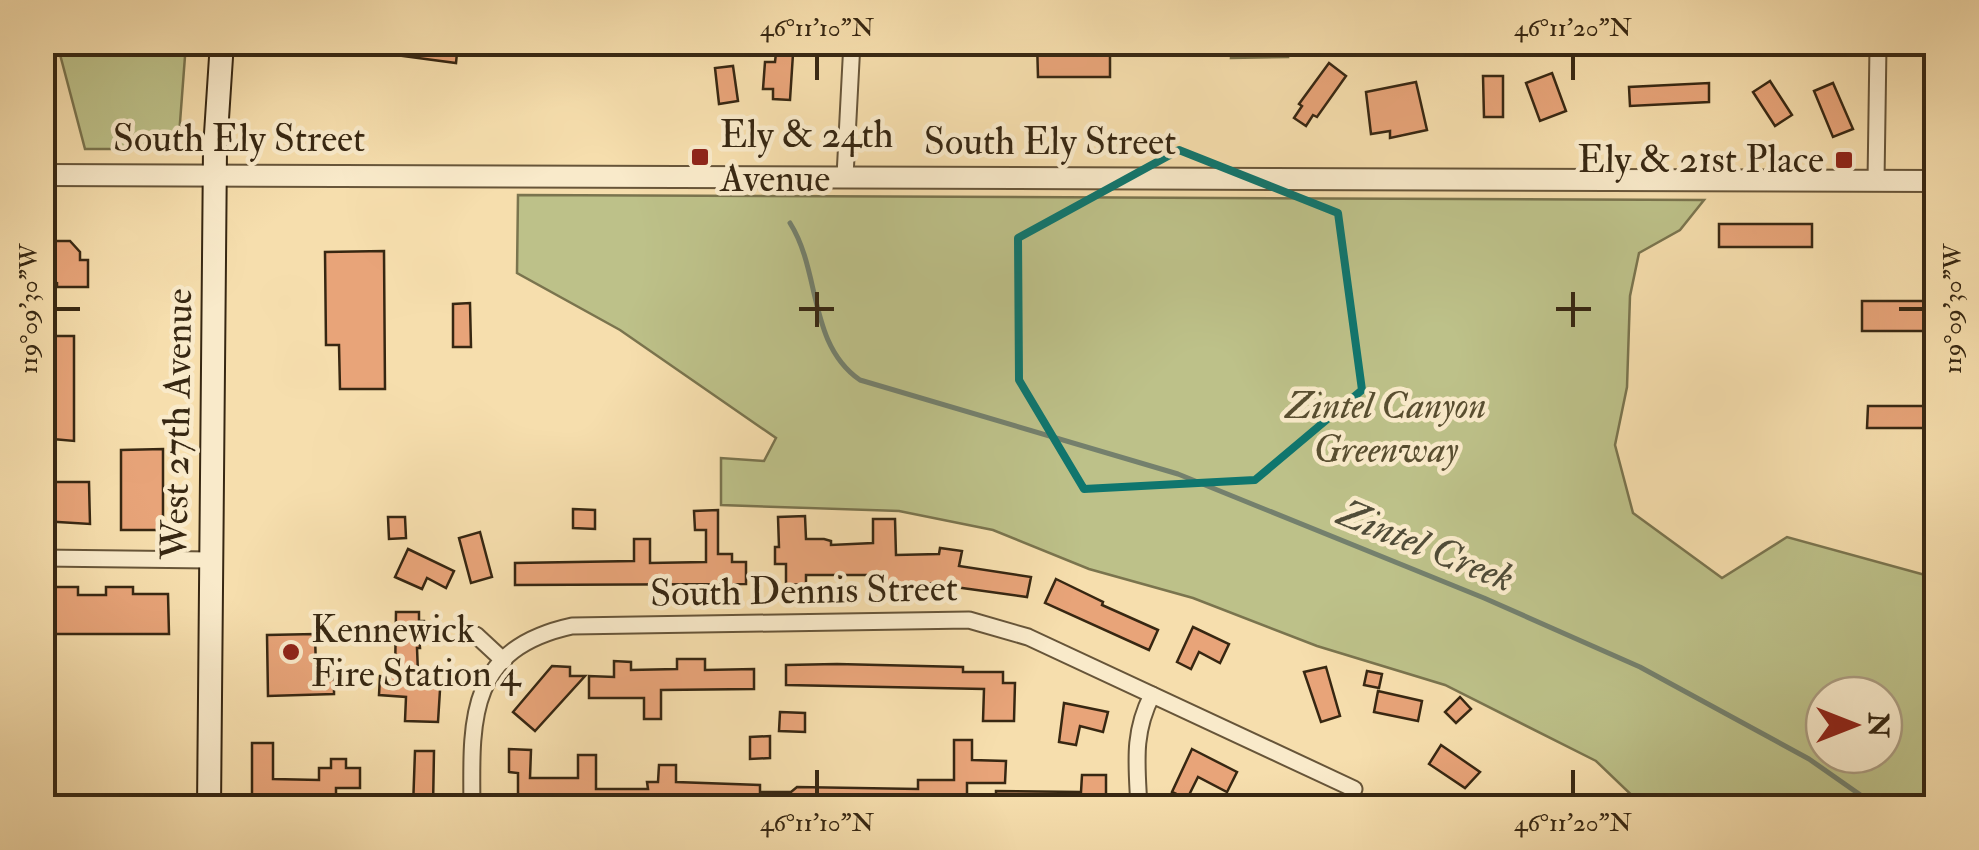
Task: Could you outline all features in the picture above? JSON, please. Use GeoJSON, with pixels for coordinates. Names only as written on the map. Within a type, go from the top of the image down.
{"type":"FeatureCollection","features":[{"type":"Feature","properties":{"kind":"main road","name":"West 27th Avenue"},"geometry":{"type":"LineString","coordinates":[[209,808],[215,174],[222,42]]}},
{"type":"Feature","properties":{"kind":"street"},"geometry":{"type":"LineString","coordinates":[[845,176],[852,42]]}},
{"type":"Feature","properties":{"kind":"street"},"geometry":{"type":"LineString","coordinates":[[1384,42],[1936,46]]}},
{"type":"Feature","properties":{"kind":"street"},"geometry":{"type":"LineString","coordinates":[[1876,181],[1878,46]]}},
{"type":"Feature","properties":{"kind":"street","name":"South Ely Street"},"geometry":{"type":"LineString","coordinates":[[42,175],[1936,182]]}},
{"type":"Feature","properties":{"kind":"street"},"geometry":{"type":"LineString","coordinates":[[42,558],[210,560]]}},
{"type":"Feature","properties":{"kind":"street","name":"South Dennis Street"},"geometry":{"type":"LineString","coordinates":[[472,808],[472,726],[478,702],[504,661],[528,640],[572,626],[969,620],[1028,637],[1354,789]]}},
{"type":"Feature","properties":{"kind":"street"},"geometry":{"type":"LineString","coordinates":[[476,634],[504,661]]}},
{"type":"Feature","properties":{"kind":"street"},"geometry":{"type":"LineString","coordinates":[[1138,808],[1136,742],[1140,718],[1152,696]]}},
{"type":"Feature","properties":{"kind":"highlighted area"},"geometry":{"type":"Polygon","coordinates":[[[1179,150],[1338,213],[1362,390],[1255,480],[1084,489],[1019,380],[1018,238],[1179,150]]]}},
{"type":"Feature","properties":{"kind":"green space"},"geometry":{"type":"Polygon","coordinates":[[[57,43],[186,43],[178,149],[85,149],[57,43]]]}},
{"type":"Feature","properties":{"kind":"green space"},"geometry":{"type":"Polygon","coordinates":[[[1232,43],[1287,43],[1288,57],[1231,58],[1232,43]]]}},
{"type":"Feature","properties":{"kind":"green space","name":"Zintel Canyon Greenway"},"geometry":{"type":"Polygon","coordinates":[[[518,195],[1704,200],[1680,230],[1639,253],[1630,296],[1627,387],[1615,445],[1633,513],[1722,578],[1787,537],[1936,578],[1936,807],[1644,807],[1596,761],[1445,685],[1317,646],[1193,598],[1089,569],[993,530],[899,511],[721,505],[721,458],[764,461],[776,438],[620,330],[517,273],[518,195]]]}},
{"type":"Feature","properties":{"kind":"building"},"geometry":{"type":"Polygon","coordinates":[[[365,42],[458,42],[456,63],[365,51],[365,42]]]}},
{"type":"Feature","properties":{"kind":"building"},"geometry":{"type":"Polygon","coordinates":[[[1037,42],[1110,42],[1110,77],[1038,77],[1037,42]]]}},
{"type":"Feature","properties":{"kind":"building"},"geometry":{"type":"Polygon","coordinates":[[[776,53],[793,54],[790,100],[773,99],[773,89],[763,89],[765,62],[775,62],[776,53]]]}},
{"type":"Feature","properties":{"kind":"building"},"geometry":{"type":"Polygon","coordinates":[[[1329,63],[1346,76],[1306,126],[1294,118],[1302,106],[1299,104],[1329,63]]]}},
{"type":"Feature","properties":{"kind":"building"},"geometry":{"type":"Polygon","coordinates":[[[733,66],[738,101],[719,104],[715,68],[733,66]]]}},
{"type":"Feature","properties":{"kind":"building"},"geometry":{"type":"Polygon","coordinates":[[[1552,73],[1566,111],[1540,121],[1526,83],[1552,73]]]}},
{"type":"Feature","properties":{"kind":"building"},"geometry":{"type":"Polygon","coordinates":[[[1483,76],[1503,76],[1503,117],[1484,117],[1483,76]]]}},
{"type":"Feature","properties":{"kind":"building"},"geometry":{"type":"Polygon","coordinates":[[[1770,81],[1792,115],[1775,126],[1753,92],[1770,81]]]}},
{"type":"Feature","properties":{"kind":"building"},"geometry":{"type":"Polygon","coordinates":[[[1416,82],[1427,130],[1390,138],[1390,131],[1371,134],[1366,92],[1416,82]]]}},
{"type":"Feature","properties":{"kind":"building"},"geometry":{"type":"Polygon","coordinates":[[[1709,83],[1709,102],[1630,106],[1629,87],[1709,83]]]}},
{"type":"Feature","properties":{"kind":"building"},"geometry":{"type":"Polygon","coordinates":[[[1833,83],[1853,129],[1833,137],[1814,91],[1833,83]]]}},
{"type":"Feature","properties":{"kind":"building"},"geometry":{"type":"Polygon","coordinates":[[[1719,224],[1812,224],[1812,247],[1719,247],[1719,224]]]}},
{"type":"Feature","properties":{"kind":"building"},"geometry":{"type":"Polygon","coordinates":[[[42,241],[70,241],[80,252],[80,260],[88,260],[88,287],[57,287],[57,283],[42,281],[42,241]]]}},
{"type":"Feature","properties":{"kind":"building"},"geometry":{"type":"Polygon","coordinates":[[[384,251],[385,389],[340,389],[339,345],[326,345],[325,252],[384,251]]]}},
{"type":"Feature","properties":{"kind":"building"},"geometry":{"type":"Polygon","coordinates":[[[1862,301],[1936,301],[1936,331],[1862,331],[1862,301]]]}},
{"type":"Feature","properties":{"kind":"building"},"geometry":{"type":"Polygon","coordinates":[[[470,303],[471,347],[453,347],[453,304],[470,303]]]}},
{"type":"Feature","properties":{"kind":"building"},"geometry":{"type":"Polygon","coordinates":[[[45,336],[74,336],[74,441],[42,438],[45,336]]]}},
{"type":"Feature","properties":{"kind":"building"},"geometry":{"type":"Polygon","coordinates":[[[1868,406],[1936,406],[1936,428],[1867,428],[1868,406]]]}},
{"type":"Feature","properties":{"kind":"building"},"geometry":{"type":"Polygon","coordinates":[[[163,449],[163,530],[121,530],[121,450],[163,449]]]}},
{"type":"Feature","properties":{"kind":"building"},"geometry":{"type":"Polygon","coordinates":[[[42,482],[89,482],[90,524],[42,521],[42,482]]]}},
{"type":"Feature","properties":{"kind":"building"},"geometry":{"type":"Polygon","coordinates":[[[573,509],[595,510],[595,529],[573,528],[573,509]]]}},
{"type":"Feature","properties":{"kind":"building"},"geometry":{"type":"Polygon","coordinates":[[[718,510],[718,554],[732,554],[732,562],[746,562],[746,584],[515,585],[515,563],[634,561],[634,539],[650,539],[650,563],[706,562],[706,530],[695,530],[694,511],[718,510]]]}},
{"type":"Feature","properties":{"kind":"building"},"geometry":{"type":"Polygon","coordinates":[[[805,516],[806,539],[824,539],[831,541],[831,545],[873,543],[873,519],[895,519],[896,555],[939,554],[940,548],[962,551],[959,566],[1031,577],[1027,597],[926,583],[886,587],[885,575],[806,575],[806,584],[786,585],[786,564],[775,564],[778,517],[805,516]]]}},
{"type":"Feature","properties":{"kind":"building"},"geometry":{"type":"Polygon","coordinates":[[[388,517],[405,517],[406,538],[389,539],[388,517]]]}},
{"type":"Feature","properties":{"kind":"building"},"geometry":{"type":"Polygon","coordinates":[[[480,532],[492,577],[471,583],[459,538],[480,532]]]}},
{"type":"Feature","properties":{"kind":"building"},"geometry":{"type":"Polygon","coordinates":[[[408,549],[454,571],[446,588],[427,578],[422,589],[395,577],[408,549]]]}},
{"type":"Feature","properties":{"kind":"building"},"geometry":{"type":"Polygon","coordinates":[[[1056,579],[1158,630],[1149,650],[1045,603],[1056,579]]]}},
{"type":"Feature","properties":{"kind":"building"},"geometry":{"type":"Polygon","coordinates":[[[50,587],[78,587],[78,595],[106,595],[106,587],[133,587],[133,594],[168,594],[169,634],[42,634],[42,595],[50,595],[50,587]]]}},
{"type":"Feature","properties":{"kind":"building"},"geometry":{"type":"Polygon","coordinates":[[[396,612],[419,612],[419,621],[424,621],[425,635],[419,636],[417,648],[418,673],[441,674],[438,722],[405,721],[406,697],[379,695],[380,676],[395,677],[396,612]]]}},
{"type":"Feature","properties":{"kind":"building"},"geometry":{"type":"Polygon","coordinates":[[[1193,627],[1229,644],[1220,663],[1199,652],[1191,669],[1177,662],[1193,627]]]}},
{"type":"Feature","properties":{"kind":"building","name":"Kennewick Fire Station 4"},"geometry":{"type":"Polygon","coordinates":[[[315,634],[316,670],[334,670],[334,694],[268,696],[267,635],[315,634]]]}},
{"type":"Feature","properties":{"kind":"building"},"geometry":{"type":"Polygon","coordinates":[[[677,659],[705,659],[705,670],[754,669],[754,689],[661,690],[661,719],[644,719],[644,698],[589,698],[589,676],[614,677],[614,661],[631,662],[631,670],[677,669],[677,659]]]}},
{"type":"Feature","properties":{"kind":"building"},"geometry":{"type":"Polygon","coordinates":[[[786,665],[963,667],[963,672],[1003,672],[1003,683],[1015,683],[1014,721],[983,721],[984,689],[786,685],[786,665]]]}},
{"type":"Feature","properties":{"kind":"building"},"geometry":{"type":"Polygon","coordinates":[[[552,666],[570,667],[570,676],[585,676],[535,731],[513,712],[552,666]]]}},
{"type":"Feature","properties":{"kind":"building"},"geometry":{"type":"Polygon","coordinates":[[[1326,667],[1340,716],[1321,722],[1304,672],[1326,667]]]}},
{"type":"Feature","properties":{"kind":"building"},"geometry":{"type":"Polygon","coordinates":[[[1367,671],[1382,674],[1379,688],[1364,685],[1367,671]]]}},
{"type":"Feature","properties":{"kind":"building"},"geometry":{"type":"Polygon","coordinates":[[[1378,691],[1422,701],[1418,721],[1374,712],[1378,691]]]}},
{"type":"Feature","properties":{"kind":"building"},"geometry":{"type":"Polygon","coordinates":[[[1460,697],[1471,709],[1456,723],[1445,712],[1460,697]]]}},
{"type":"Feature","properties":{"kind":"building"},"geometry":{"type":"Polygon","coordinates":[[[1064,703],[1108,712],[1103,732],[1080,726],[1076,745],[1059,742],[1064,703]]]}},
{"type":"Feature","properties":{"kind":"building"},"geometry":{"type":"Polygon","coordinates":[[[780,712],[805,713],[805,732],[779,731],[780,712]]]}},
{"type":"Feature","properties":{"kind":"building"},"geometry":{"type":"Polygon","coordinates":[[[770,736],[770,758],[750,759],[750,737],[770,736]]]}},
{"type":"Feature","properties":{"kind":"building"},"geometry":{"type":"Polygon","coordinates":[[[954,740],[972,740],[972,760],[1006,761],[1005,783],[967,783],[967,801],[947,801],[947,808],[736,808],[709,807],[709,803],[637,803],[637,808],[518,807],[518,773],[509,772],[509,749],[531,750],[530,778],[578,778],[578,755],[596,755],[596,789],[648,789],[647,782],[658,782],[659,765],[676,765],[676,782],[760,785],[760,792],[791,792],[797,787],[918,789],[918,780],[954,780],[954,740]]]}},
{"type":"Feature","properties":{"kind":"building"},"geometry":{"type":"Polygon","coordinates":[[[252,743],[273,743],[273,779],[319,780],[319,768],[331,768],[331,759],[346,759],[346,768],[360,768],[360,788],[336,788],[336,805],[319,805],[319,799],[252,799],[252,743]]]}},
{"type":"Feature","properties":{"kind":"building"},"geometry":{"type":"Polygon","coordinates":[[[1441,745],[1480,772],[1465,788],[1429,764],[1441,745]]]}},
{"type":"Feature","properties":{"kind":"building"},"geometry":{"type":"Polygon","coordinates":[[[1192,749],[1237,772],[1227,792],[1198,777],[1187,799],[1172,792],[1192,749]]]}},
{"type":"Feature","properties":{"kind":"building"},"geometry":{"type":"Polygon","coordinates":[[[415,751],[434,751],[433,807],[413,807],[415,751]]]}},
{"type":"Feature","properties":{"kind":"building"},"geometry":{"type":"Polygon","coordinates":[[[1082,775],[1106,775],[1106,795],[1100,795],[1100,808],[996,808],[996,791],[1081,792],[1082,775]]]}},
{"type":"Feature","properties":{"kind":"waterway","name":"Zintel Creek"},"geometry":{"type":"LineString","coordinates":[[790,223],[807,263],[831,347],[860,380],[1178,474],[1484,598],[1640,667],[1809,759],[1879,808]]}},
{"type":"Feature","properties":{"kind":"place","name":"Ely & 24th Avenue"},"geometry":{"type":"Point","coordinates":[700,157]}},
{"type":"Feature","properties":{"kind":"place","name":"Ely & 21st Place"},"geometry":{"type":"Point","coordinates":[1844,160]}},
{"type":"Feature","properties":{"kind":"place","name":"Kennewick Fire Station 4"},"geometry":{"type":"Point","coordinates":[291,652]}}]}
